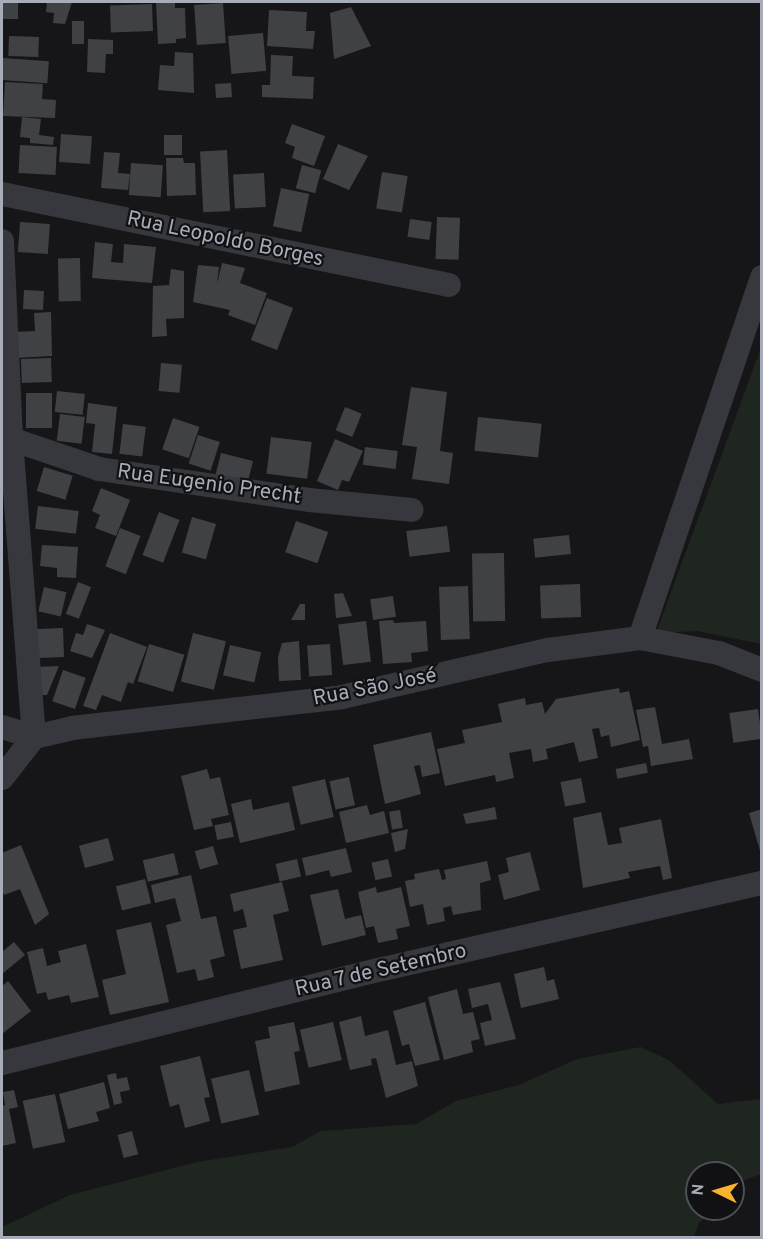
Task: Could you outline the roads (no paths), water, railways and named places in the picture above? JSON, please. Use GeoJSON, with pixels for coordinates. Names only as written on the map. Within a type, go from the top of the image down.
{"type":"FeatureCollection","features":[{"type":"Feature","properties":{"kind":"street","name":"Rua Leopoldo Borges"},"geometry":{"type":"LineString","coordinates":[[2,194],[448,285]]}},
{"type":"Feature","properties":{"kind":"street"},"geometry":{"type":"LineString","coordinates":[[2,241],[11,439],[34,737],[2,778]]}},
{"type":"Feature","properties":{"kind":"street"},"geometry":{"type":"LineString","coordinates":[[640,638],[762,278]]}},
{"type":"Feature","properties":{"kind":"street","name":"Rua Eugenio Precht"},"geometry":{"type":"LineString","coordinates":[[11,439],[99,469],[309,500],[412,510]]}},
{"type":"Feature","properties":{"kind":"street","name":"Rua São José"},"geometry":{"type":"LineString","coordinates":[[34,737],[72,728],[342,697],[548,650],[640,638],[719,653],[762,670]]}},
{"type":"Feature","properties":{"kind":"street"},"geometry":{"type":"LineString","coordinates":[[2,727],[34,737]]}},
{"type":"Feature","properties":{"kind":"street","name":"Rua 7 de Setembro"},"geometry":{"type":"LineString","coordinates":[[2,1064],[383,969],[762,883]]}}]}
